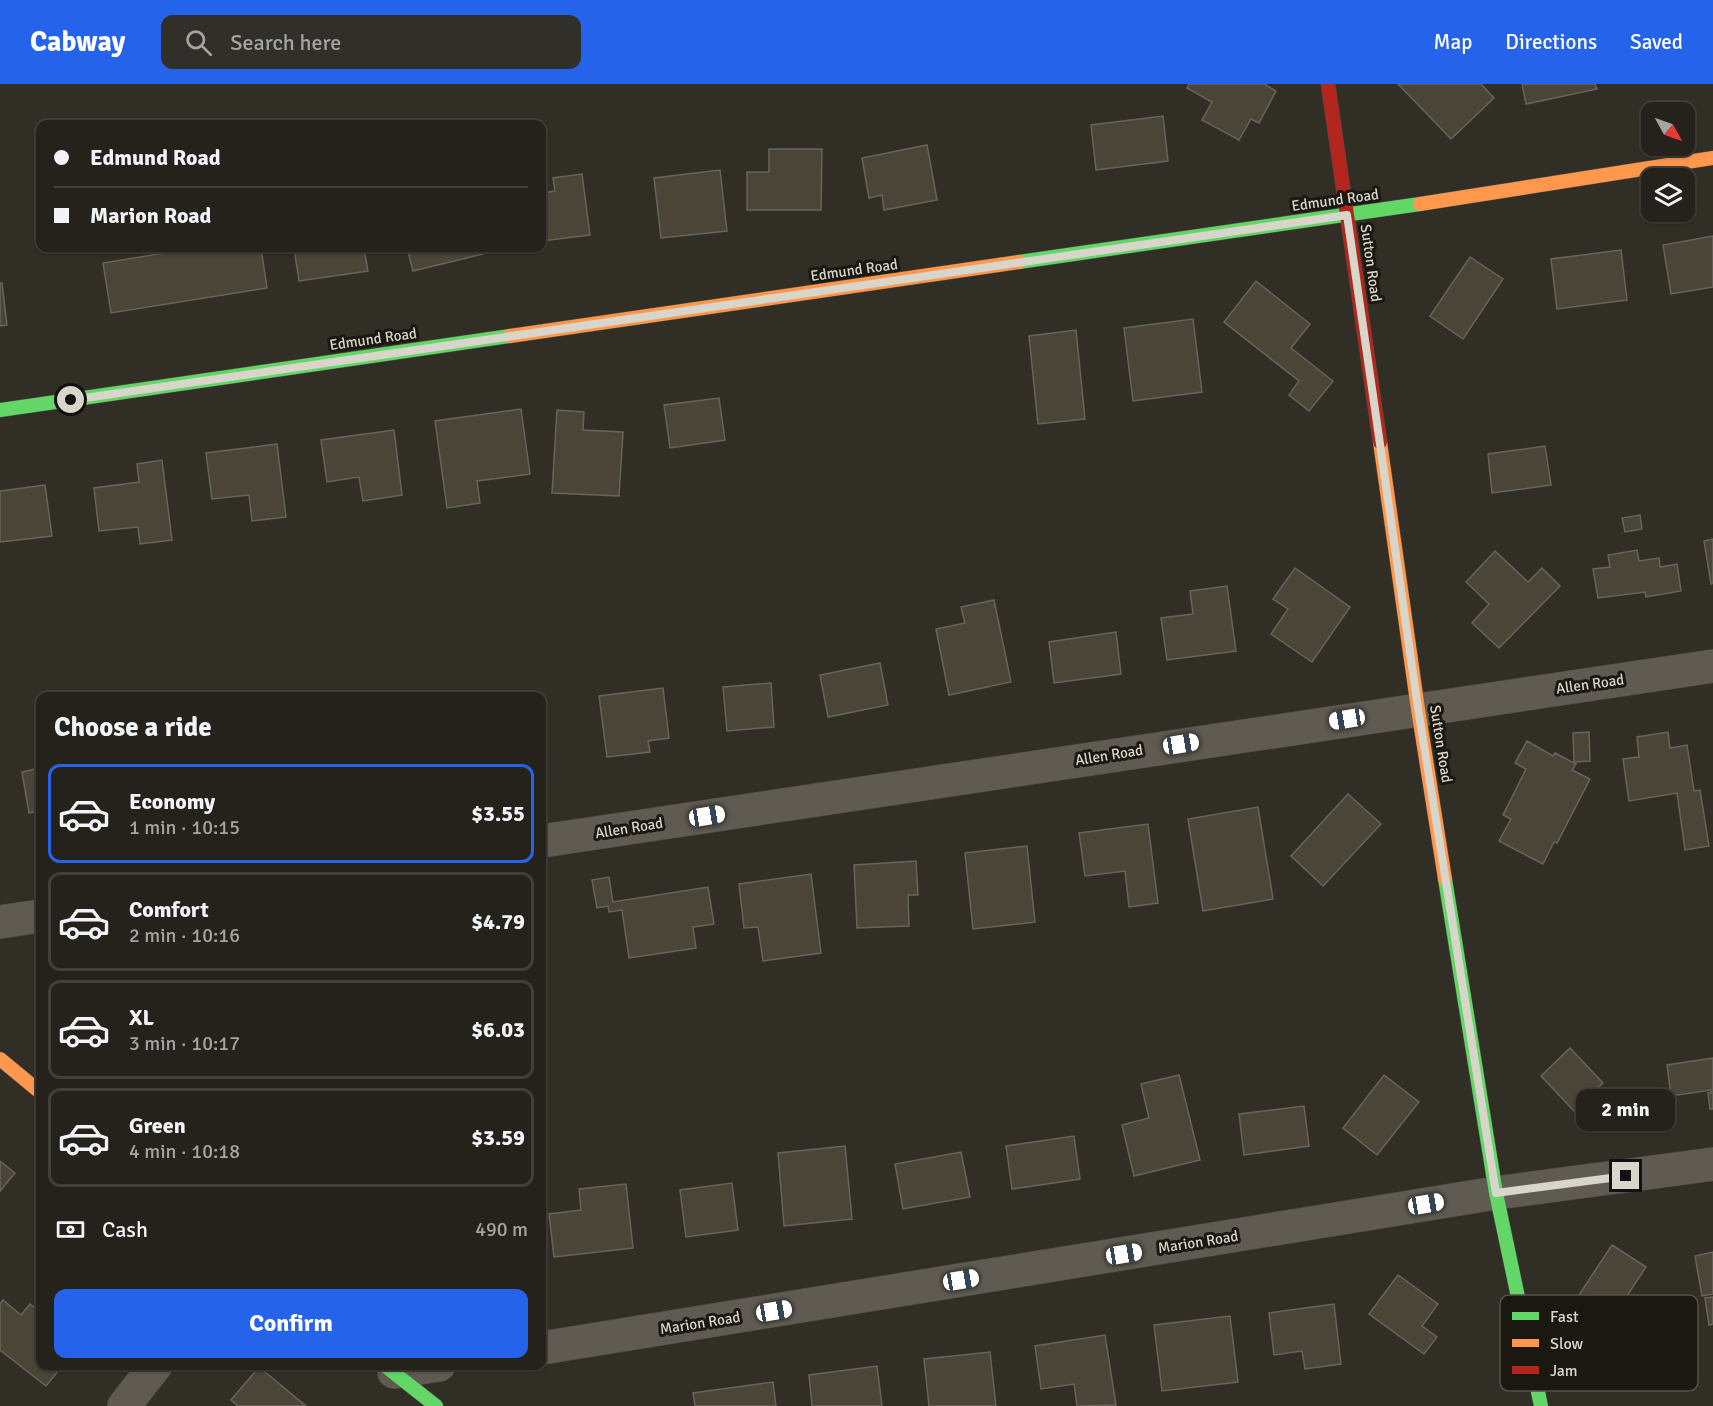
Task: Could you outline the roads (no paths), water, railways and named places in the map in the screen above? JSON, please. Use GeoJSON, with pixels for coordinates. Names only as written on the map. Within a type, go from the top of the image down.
{"type":"FeatureCollection","features":[{"type":"Feature","properties":{"kind":"street","name":"Sutton Road"},"geometry":{"type":"LineString","coordinates":[[1328,84],[1418,708],[1496,1193],[1518,1295]]}},
{"type":"Feature","properties":{"kind":"street","name":"Edmund Road"},"geometry":{"type":"LineString","coordinates":[[0,410],[1347,215],[1713,159]]}},
{"type":"Feature","properties":{"kind":"street","name":"Allen Road"},"geometry":{"type":"LineString","coordinates":[[546,840],[1418,708],[1713,666]]}},
{"type":"Feature","properties":{"kind":"street"},"geometry":{"type":"LineString","coordinates":[[0,922],[36,917]]}},
{"type":"Feature","properties":{"kind":"street"},"geometry":{"type":"LineString","coordinates":[[0,1059],[36,1089]]}},
{"type":"Feature","properties":{"kind":"street","name":"Marion Road"},"geometry":{"type":"LineString","coordinates":[[546,1347],[1496,1193],[1713,1164]]}},
{"type":"Feature","properties":{"kind":"street"},"geometry":{"type":"LineString","coordinates":[[124,1406],[152,1370]]}},
{"type":"Feature","properties":{"kind":"street"},"geometry":{"type":"LineString","coordinates":[[390,1370],[436,1406]]}},
{"type":"Feature","properties":{"kind":"street","name":"Sutton Road"},"geometry":{"type":"LineString","coordinates":[[1538,1391],[1541,1406]]}}]}
